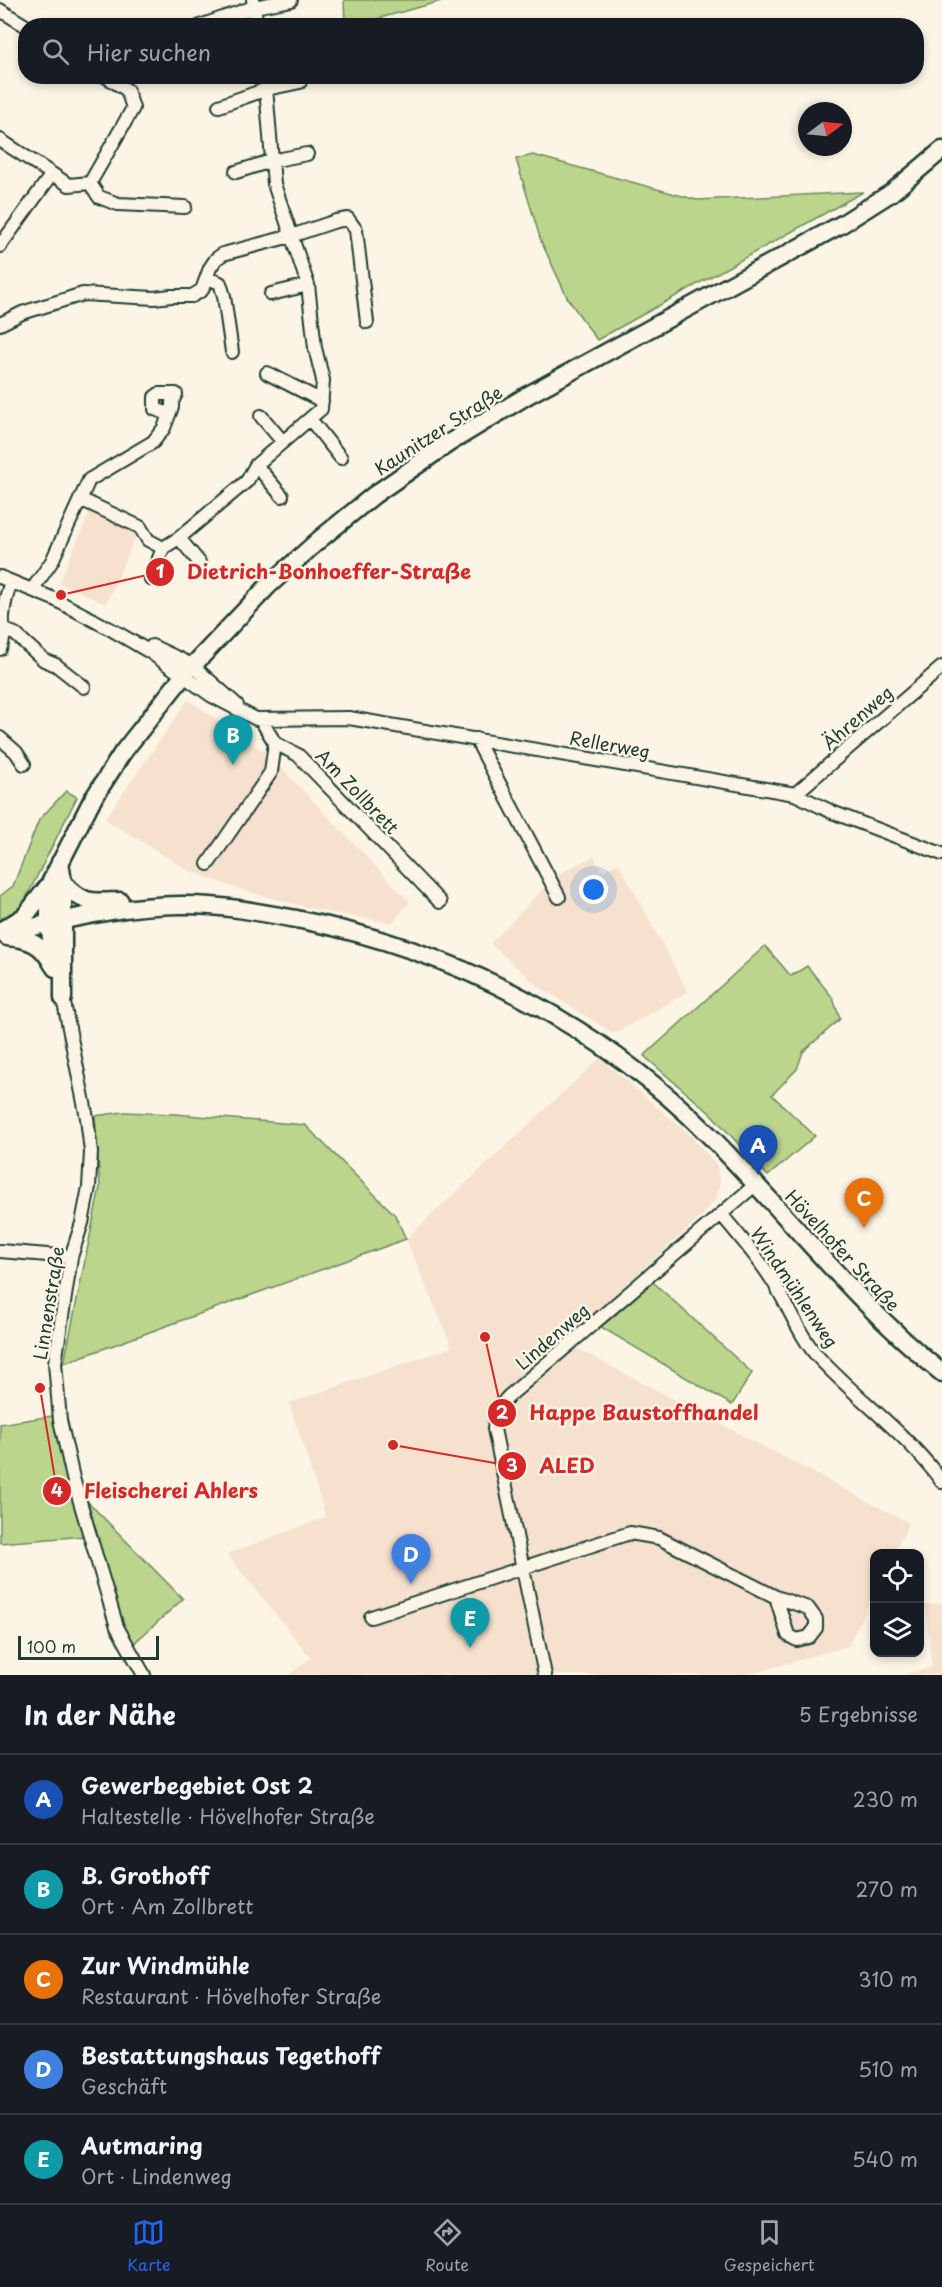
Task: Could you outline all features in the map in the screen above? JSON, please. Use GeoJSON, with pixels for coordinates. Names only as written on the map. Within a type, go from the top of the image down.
{"type":"FeatureCollection","features":[{"type":"Feature","properties":{"kind":"main road","name":"Kaunitzer Straße"},"geometry":{"type":"LineString","coordinates":[[56,884],[60,862],[91,802],[123,752],[188,670],[268,586],[374,495],[449,443],[528,395],[842,224],[891,193],[942,150]]}},
{"type":"Feature","properties":{"kind":"main road"},"geometry":{"type":"LineString","coordinates":[[56,884],[78,898],[93,902],[140,900],[159,906]]}},
{"type":"Feature","properties":{"kind":"main road"},"geometry":{"type":"LineString","coordinates":[[54,968],[56,884]]}},
{"type":"Feature","properties":{"kind":"main road"},"geometry":{"type":"LineString","coordinates":[[0,934],[25,916],[56,884]]}},
{"type":"Feature","properties":{"kind":"main road","name":"Hövelhofer Straße"},"geometry":{"type":"LineString","coordinates":[[0,934],[56,922],[159,906],[215,906],[332,926],[403,946],[466,970],[521,996],[591,1037],[647,1080],[691,1118],[863,1302],[942,1373]]}},
{"type":"Feature","properties":{"kind":"main road"},"geometry":{"type":"LineString","coordinates":[[56,922],[63,998]]}},
{"type":"Feature","properties":{"kind":"main road"},"geometry":{"type":"LineString","coordinates":[[0,934],[25,939],[45,951],[54,968],[63,998]]}},
{"type":"Feature","properties":{"kind":"street"},"geometry":{"type":"LineString","coordinates":[[220,18],[254,4],[291,0]]}},
{"type":"Feature","properties":{"kind":"street"},"geometry":{"type":"LineString","coordinates":[[0,10],[18,21]]}},
{"type":"Feature","properties":{"kind":"street"},"geometry":{"type":"LineString","coordinates":[[90,183],[133,108],[127,90],[118,84]]}},
{"type":"Feature","properties":{"kind":"street"},"geometry":{"type":"LineString","coordinates":[[219,106],[264,84]]}},
{"type":"Feature","properties":{"kind":"street"},"geometry":{"type":"LineString","coordinates":[[151,579],[163,548],[179,538],[247,481],[256,465],[321,409],[323,380],[315,348],[308,285],[274,184],[266,84]]}},
{"type":"Feature","properties":{"kind":"street"},"geometry":{"type":"LineString","coordinates":[[0,140],[69,185],[90,183]]}},
{"type":"Feature","properties":{"kind":"street"},"geometry":{"type":"LineString","coordinates":[[237,172],[271,161],[307,154]]}},
{"type":"Feature","properties":{"kind":"street"},"geometry":{"type":"LineString","coordinates":[[0,246],[52,174]]}},
{"type":"Feature","properties":{"kind":"street"},"geometry":{"type":"LineString","coordinates":[[90,183],[99,197],[118,204],[185,207]]}},
{"type":"Feature","properties":{"kind":"street"},"geometry":{"type":"LineString","coordinates":[[0,324],[22,313],[83,294],[154,298],[192,296],[202,290],[210,268],[223,254],[348,219],[356,230],[368,322]]}},
{"type":"Feature","properties":{"kind":"street"},"geometry":{"type":"LineString","coordinates":[[207,278],[220,283],[232,352]]}},
{"type":"Feature","properties":{"kind":"street"},"geometry":{"type":"LineString","coordinates":[[271,294],[308,285]]}},
{"type":"Feature","properties":{"kind":"street"},"geometry":{"type":"LineString","coordinates":[[267,373],[322,401]]}},
{"type":"Feature","properties":{"kind":"street"},"geometry":{"type":"LineString","coordinates":[[32,590],[52,561],[90,480],[153,442],[164,428],[170,411]]}},
{"type":"Feature","properties":{"kind":"street"},"geometry":{"type":"LineString","coordinates":[[261,416],[283,442]]}},
{"type":"Feature","properties":{"kind":"street"},"geometry":{"type":"LineString","coordinates":[[310,419],[341,458]]}},
{"type":"Feature","properties":{"kind":"street"},"geometry":{"type":"LineString","coordinates":[[256,465],[282,496]]}},
{"type":"Feature","properties":{"kind":"street"},"geometry":{"type":"LineString","coordinates":[[80,499],[140,527],[148,540],[163,548]]}},
{"type":"Feature","properties":{"kind":"street"},"geometry":{"type":"LineString","coordinates":[[179,538],[199,562]]}},
{"type":"Feature","properties":{"kind":"street"},"geometry":{"type":"LineString","coordinates":[[0,649],[4,642],[3,616],[6,580],[32,590],[114,630],[219,687],[247,715],[261,720]]}},
{"type":"Feature","properties":{"kind":"street"},"geometry":{"type":"LineString","coordinates":[[4,630],[15,634],[45,660],[56,664],[84,687]]}},
{"type":"Feature","properties":{"kind":"street","name":"Ährenweg"},"geometry":{"type":"LineString","coordinates":[[795,794],[942,667]]}},
{"type":"Feature","properties":{"kind":"street","name":"Rellerweg"},"geometry":{"type":"LineString","coordinates":[[261,720],[349,718],[795,794],[832,812],[942,854]]}},
{"type":"Feature","properties":{"kind":"street","name":"Am Zollbrett"},"geometry":{"type":"LineString","coordinates":[[261,720],[275,743],[298,755],[440,902]]}},
{"type":"Feature","properties":{"kind":"street"},"geometry":{"type":"LineString","coordinates":[[0,738],[16,752],[24,764]]}},
{"type":"Feature","properties":{"kind":"street"},"geometry":{"type":"LineString","coordinates":[[476,739],[559,897]]}},
{"type":"Feature","properties":{"kind":"street"},"geometry":{"type":"LineString","coordinates":[[208,864],[271,772],[275,743]]}},
{"type":"Feature","properties":{"kind":"street","name":"Linnenstraße"},"geometry":{"type":"LineString","coordinates":[[63,998],[87,1118],[91,1152],[89,1187],[82,1223],[71,1257],[55,1363],[60,1420],[73,1478],[117,1627],[144,1675]]}},
{"type":"Feature","properties":{"kind":"street","name":"Lindenweg"},"geometry":{"type":"LineString","coordinates":[[545,1675],[494,1429],[495,1419],[502,1403],[755,1185]]}},
{"type":"Feature","properties":{"kind":"street","name":"Windmühlenweg"},"geometry":{"type":"LineString","coordinates":[[720,1214],[774,1282],[813,1350],[907,1440],[927,1461],[942,1482]]}},
{"type":"Feature","properties":{"kind":"street"},"geometry":{"type":"LineString","coordinates":[[0,1251],[71,1257]]}},
{"type":"Feature","properties":{"kind":"street"},"geometry":{"type":"LineString","coordinates":[[371,1617],[630,1533],[659,1538],[776,1597]]}},
{"type":"Feature","properties":{"kind":"shaded area"},"geometry":{"type":"Polygon","coordinates":[[[90,512],[137,533],[106,604],[59,583],[90,512]]]}},
{"type":"Feature","properties":{"kind":"shaded area"},"geometry":{"type":"Polygon","coordinates":[[[188,700],[268,754],[410,902],[392,923],[321,911],[241,890],[187,870],[105,819],[188,700]]]}},
{"type":"Feature","properties":{"kind":"shaded area"},"geometry":{"type":"Polygon","coordinates":[[[594,856],[601,871],[619,863],[688,992],[614,1034],[538,986],[490,944],[555,876],[594,856]]]}},
{"type":"Feature","properties":{"kind":"shaded area"},"geometry":{"type":"Polygon","coordinates":[[[600,1058],[689,1134],[716,1164],[720,1182],[716,1199],[700,1218],[563,1341],[909,1523],[896,1549],[870,1549],[870,1601],[848,1646],[746,1675],[288,1675],[311,1658],[227,1554],[326,1517],[289,1403],[452,1347],[406,1239],[600,1058]]]}},
{"type":"Feature","properties":{"kind":"shaded area"},"geometry":{"type":"Polygon","coordinates":[[[942,1603],[942,1675],[902,1675],[932,1667],[925,1605],[942,1603]]]}},
{"type":"Feature","properties":{"kind":"green space"},"geometry":{"type":"Polygon","coordinates":[[[344,0],[445,0],[380,18],[345,18],[344,0]]]}},
{"type":"Feature","properties":{"kind":"green space"},"geometry":{"type":"Polygon","coordinates":[[[533,155],[697,200],[863,192],[597,340],[568,299],[541,241],[516,159],[533,155]]]}},
{"type":"Feature","properties":{"kind":"green space"},"geometry":{"type":"Polygon","coordinates":[[[66,791],[77,797],[23,904],[10,916],[0,919],[0,896],[13,886],[39,820],[66,791]]]}},
{"type":"Feature","properties":{"kind":"green space"},"geometry":{"type":"Polygon","coordinates":[[[765,946],[791,976],[807,966],[833,998],[840,1019],[803,1052],[797,1069],[772,1095],[815,1136],[768,1176],[711,1114],[644,1056],[765,946]]]}},
{"type":"Feature","properties":{"kind":"green space"},"geometry":{"type":"Polygon","coordinates":[[[124,1112],[305,1125],[395,1215],[406,1239],[64,1363],[100,1187],[95,1116],[124,1112]]]}},
{"type":"Feature","properties":{"kind":"green space"},"geometry":{"type":"Polygon","coordinates":[[[653,1282],[752,1373],[732,1405],[601,1327],[653,1282]]]}},
{"type":"Feature","properties":{"kind":"green space"},"geometry":{"type":"Polygon","coordinates":[[[52,1416],[85,1536],[0,1543],[0,1424],[52,1416]]]}},
{"type":"Feature","properties":{"kind":"green space"},"geometry":{"type":"Polygon","coordinates":[[[88,1502],[183,1599],[133,1644],[119,1620],[88,1502]]]}},
{"type":"Feature","properties":{"kind":"place","name":"Dietrich-Bonhoeffer-Straße"},"geometry":{"type":"Point","coordinates":[61,595]}},
{"type":"Feature","properties":{"kind":"place","name":"B. Grothoff"},"geometry":{"type":"Point","coordinates":[233,765]}},
{"type":"Feature","properties":{"kind":"place","name":"Gewerbegebiet Ost 2"},"geometry":{"type":"Point","coordinates":[758,1175]}},
{"type":"Feature","properties":{"kind":"place","name":"Zur Windmühle"},"geometry":{"type":"Point","coordinates":[864,1228]}},
{"type":"Feature","properties":{"kind":"place","name":"Happe Baustoffhandel"},"geometry":{"type":"Point","coordinates":[485,1337]}},
{"type":"Feature","properties":{"kind":"place","name":"Fleischerei Ahlers"},"geometry":{"type":"Point","coordinates":[40,1388]}},
{"type":"Feature","properties":{"kind":"place","name":"ALED"},"geometry":{"type":"Point","coordinates":[393,1445]}},
{"type":"Feature","properties":{"kind":"place","name":"Bestattungshaus Tegethoff"},"geometry":{"type":"Point","coordinates":[411,1584]}},
{"type":"Feature","properties":{"kind":"place","name":"Autmaring"},"geometry":{"type":"Point","coordinates":[470,1648]}}]}
